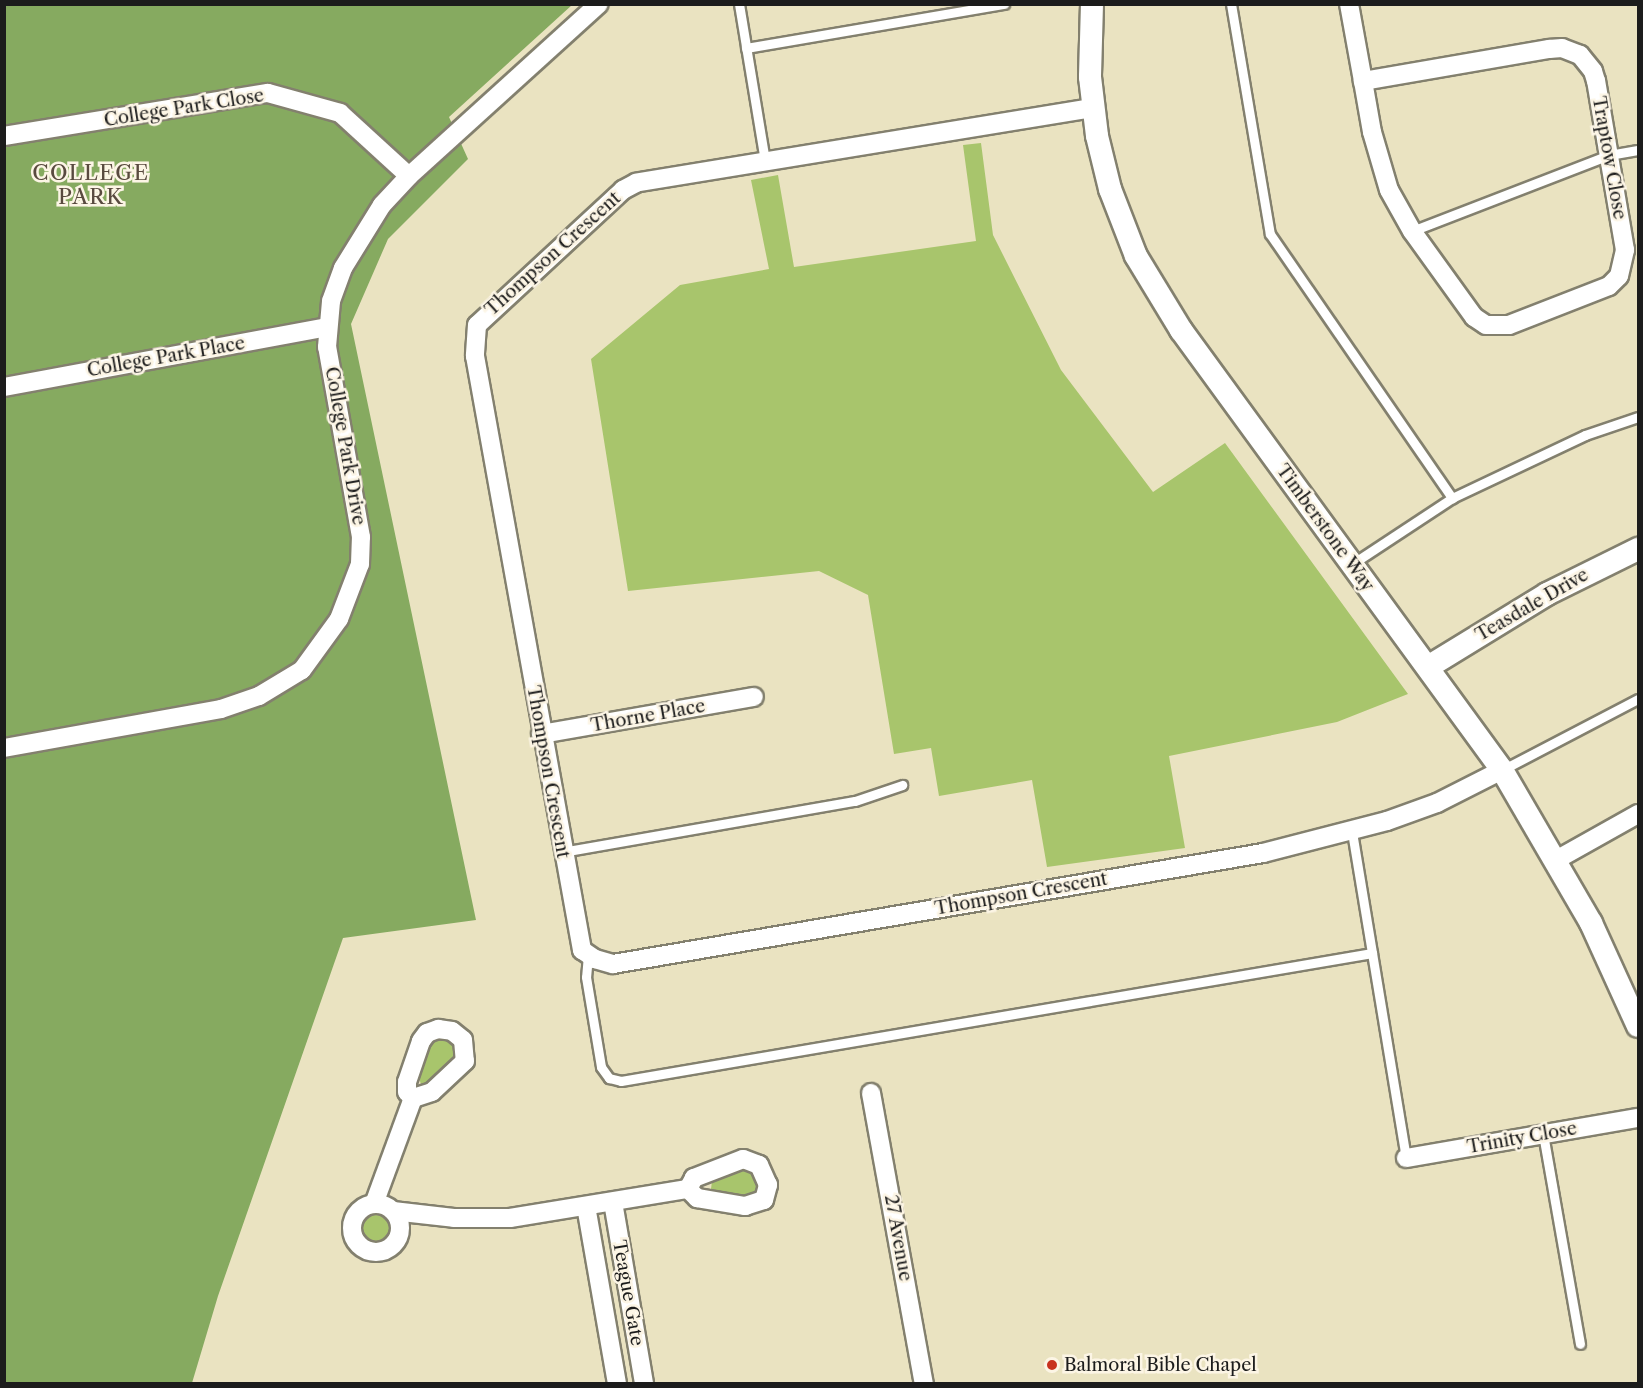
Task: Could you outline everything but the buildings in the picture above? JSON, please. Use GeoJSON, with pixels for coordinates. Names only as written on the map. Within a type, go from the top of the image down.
{"type":"FeatureCollection","features":[{"type":"Feature","properties":{"kind":"street","name":"College Park Drive"},"geometry":{"type":"LineString","coordinates":[[4,748],[221,709],[259,696],[302,670],[339,619],[360,564],[361,537],[327,347],[331,301],[343,268],[382,205],[409,176],[599,4]]}},
{"type":"Feature","properties":{"kind":"street","name":"Timberstone Way"},"geometry":{"type":"LineString","coordinates":[[1092,4],[1092,108],[1110,189],[1136,256],[1157,294],[1502,770],[1556,860],[1601,943],[1638,1026]]}},
{"type":"Feature","properties":{"kind":"street","name":"Traptow Close"},"geometry":{"type":"LineString","coordinates":[[1349,4],[1363,81],[1383,176],[1412,231],[1474,317],[1486,325],[1509,325],[1609,286],[1619,276],[1625,250],[1593,70],[1572,51],[1549,49],[1363,81]]}},
{"type":"Feature","properties":{"kind":"street","name":"College Park Close"},"geometry":{"type":"LineString","coordinates":[[4,136],[268,93],[340,112],[409,176]]}},
{"type":"Feature","properties":{"kind":"street","name":"Thompson Crescent"},"geometry":{"type":"LineString","coordinates":[[1092,108],[646,181],[623,190],[488,312],[474,333],[475,356],[576,935],[588,956],[613,964],[1263,853],[1352,832],[1437,803],[1502,770]]}},
{"type":"Feature","properties":{"kind":"street","name":"College Park Place"},"geometry":{"type":"LineString","coordinates":[[4,387],[327,327]]}},
{"type":"Feature","properties":{"kind":"street","name":"Teasdale Drive"},"geometry":{"type":"LineString","coordinates":[[1428,667],[1547,594],[1638,549]]}},
{"type":"Feature","properties":{"kind":"street","name":"Thorne Place"},"geometry":{"type":"LineString","coordinates":[[541,734],[754,697]]}},
{"type":"Feature","properties":{"kind":"street"},"geometry":{"type":"LineString","coordinates":[[1556,860],[1638,814]]}},
{"type":"Feature","properties":{"kind":"street","name":"27 Avenue"},"geometry":{"type":"LineString","coordinates":[[871,1093],[924,1383]]}},
{"type":"Feature","properties":{"kind":"street"},"geometry":{"type":"LineString","coordinates":[[374,1204],[413,1098]]}},
{"type":"Feature","properties":{"kind":"street","name":"Trinity Close"},"geometry":{"type":"LineString","coordinates":[[1406,1158],[1638,1118]]}},
{"type":"Feature","properties":{"kind":"street"},"geometry":{"type":"LineString","coordinates":[[393,1211],[399,1226],[396,1241],[383,1251],[367,1251],[355,1240],[352,1224],[360,1210],[374,1204],[393,1211],[484,1220],[688,1189]]}},
{"type":"Feature","properties":{"kind":"street","name":"Teague Gate"},"geometry":{"type":"LineString","coordinates":[[613,1202],[644,1383]]}},
{"type":"Feature","properties":{"kind":"street","name":"Teague Gate"},"geometry":{"type":"LineString","coordinates":[[586,1206],[617,1383]]}},
{"type":"Feature","properties":{"kind":"lane"},"geometry":{"type":"LineString","coordinates":[[739,4],[765,161]]}},
{"type":"Feature","properties":{"kind":"lane"},"geometry":{"type":"LineString","coordinates":[[746,48],[1004,4]]}},
{"type":"Feature","properties":{"kind":"lane"},"geometry":{"type":"LineString","coordinates":[[1232,4],[1270,234],[1452,498]]}},
{"type":"Feature","properties":{"kind":"lane"},"geometry":{"type":"LineString","coordinates":[[1412,231],[1609,155],[1638,150]]}},
{"type":"Feature","properties":{"kind":"lane"},"geometry":{"type":"LineString","coordinates":[[1352,564],[1452,498],[1585,435],[1638,417]]}},
{"type":"Feature","properties":{"kind":"lane"},"geometry":{"type":"LineString","coordinates":[[1502,770],[1638,699]]}},
{"type":"Feature","properties":{"kind":"lane"},"geometry":{"type":"LineString","coordinates":[[561,852],[855,801],[902,785]]}},
{"type":"Feature","properties":{"kind":"lane"},"geometry":{"type":"LineString","coordinates":[[1352,832],[1406,1158]]}},
{"type":"Feature","properties":{"kind":"lane"},"geometry":{"type":"LineString","coordinates":[[588,956],[586,977],[601,1067],[609,1078],[621,1081],[1372,953]]}},
{"type":"Feature","properties":{"kind":"lane"},"geometry":{"type":"LineString","coordinates":[[1543,1134],[1580,1344]]}},
{"type":"Feature","properties":{"kind":"green space"},"geometry":{"type":"Polygon","coordinates":[[[5,5],[572,5],[449,117],[468,159],[388,239],[351,324],[476,920],[343,938],[218,1296],[192,1383],[5,1384],[5,5]]]}},
{"type":"Feature","properties":{"kind":"green space"},"geometry":{"type":"Polygon","coordinates":[[[981,143],[993,235],[1061,370],[1153,492],[1225,443],[1408,694],[1337,722],[1169,756],[1185,848],[1047,867],[1032,780],[939,796],[931,748],[894,754],[868,595],[819,571],[628,591],[591,359],[680,285],[769,269],[751,180],[778,175],[794,267],[976,241],[963,145],[981,143]]]}},
{"type":"Feature","properties":{"kind":"green space"},"geometry":{"type":"Polygon","coordinates":[[[445,1037],[456,1045],[455,1060],[430,1085],[421,1085],[419,1077],[430,1044],[445,1037]]]}},
{"type":"Feature","properties":{"kind":"green space"},"geometry":{"type":"Polygon","coordinates":[[[743,1168],[751,1169],[760,1182],[756,1193],[745,1197],[711,1189],[712,1181],[743,1168]]]}},
{"type":"Feature","properties":{"kind":"green space"},"geometry":{"type":"Polygon","coordinates":[[[376,1215],[382,1216],[390,1224],[390,1236],[382,1244],[376,1245],[370,1244],[362,1236],[361,1230],[362,1224],[370,1216],[376,1215]]]}},
{"type":"Feature","properties":{"kind":"place","name":"Balmoral Bible Chapel"},"geometry":{"type":"Point","coordinates":[1052,1365]}},
{"type":"Feature","properties":{"kind":"district","name":"COLLEGE PARK"},"geometry":{"type":"Point","coordinates":[91,185]}}]}
